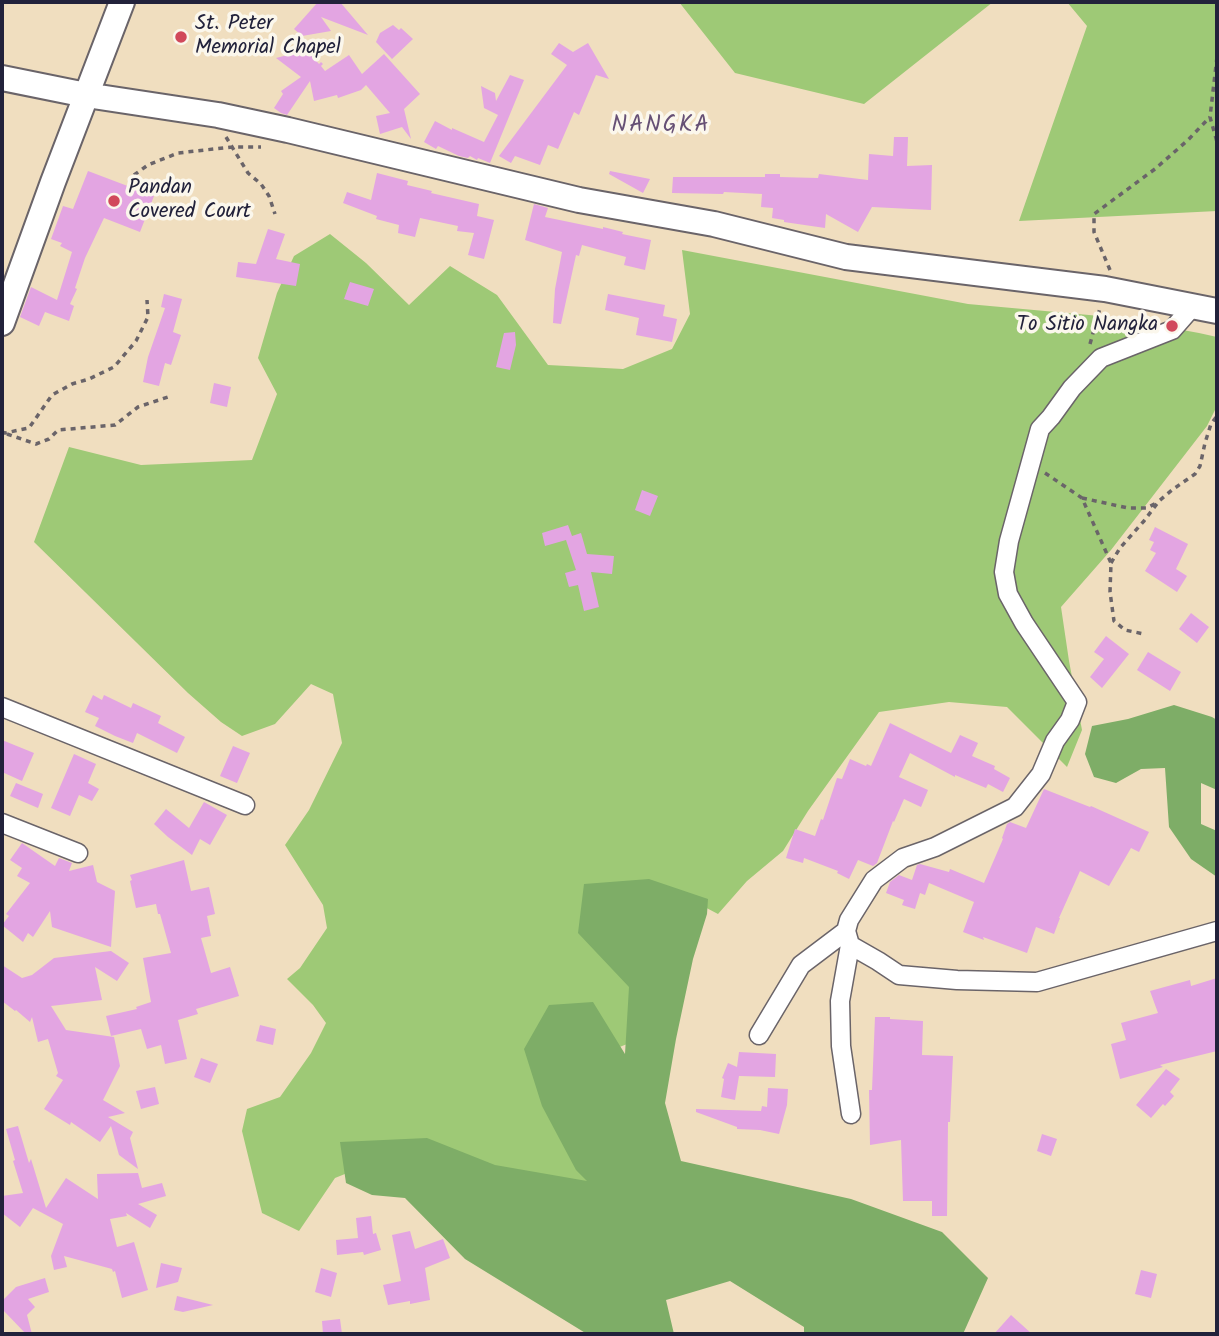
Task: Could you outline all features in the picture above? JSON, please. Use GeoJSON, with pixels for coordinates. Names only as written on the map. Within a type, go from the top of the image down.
{"type":"FeatureCollection","features":[{"type":"Feature","properties":{"kind":"main road"},"geometry":{"type":"LineString","coordinates":[[2,323],[122,2]]}},
{"type":"Feature","properties":{"kind":"main road"},"geometry":{"type":"LineString","coordinates":[[2,78],[218,115],[579,200],[713,224],[846,257],[1105,289],[1203,308]]}},
{"type":"Feature","properties":{"kind":"street"},"geometry":{"type":"LineString","coordinates":[[851,1114],[841,1046],[839,1001],[849,920],[874,880],[903,858],[934,847],[1015,807],[1041,774],[1055,741],[1070,720],[1077,702],[1024,623],[1008,594],[1004,572],[1009,541],[1040,429],[1072,388],[1101,358],[1105,365],[1153,346],[1203,308]]}},
{"type":"Feature","properties":{"kind":"street"},"geometry":{"type":"LineString","coordinates":[[2,706],[245,805]]}},
{"type":"Feature","properties":{"kind":"street"},"geometry":{"type":"LineString","coordinates":[[2,823],[78,853]]}},
{"type":"Feature","properties":{"kind":"street"},"geometry":{"type":"LineString","coordinates":[[848,938],[899,975],[1037,982],[1217,931]]}},
{"type":"Feature","properties":{"kind":"street"},"geometry":{"type":"LineString","coordinates":[[759,1035],[801,965],[848,938]]}},
{"type":"Feature","properties":{"kind":"path"},"geometry":{"type":"LineString","coordinates":[[1217,57],[1210,117],[1217,142]]}},
{"type":"Feature","properties":{"kind":"path"},"geometry":{"type":"LineString","coordinates":[[218,115],[232,147],[248,173],[261,184],[269,196],[275,214]]}},
{"type":"Feature","properties":{"kind":"path"},"geometry":{"type":"LineString","coordinates":[[1101,358],[1082,356],[1087,354],[1110,270],[1094,232],[1094,214],[1155,169],[1210,117]]}},
{"type":"Feature","properties":{"kind":"path"},"geometry":{"type":"LineString","coordinates":[[134,175],[148,165],[178,153],[232,147],[270,147],[288,130]]}},
{"type":"Feature","properties":{"kind":"path"},"geometry":{"type":"LineString","coordinates":[[4,432],[29,428],[52,395],[114,367],[136,341],[148,317],[147,300]]}},
{"type":"Feature","properties":{"kind":"path"},"geometry":{"type":"LineString","coordinates":[[4,432],[36,444],[49,439],[58,430],[115,425],[138,407],[168,397]]}},
{"type":"Feature","properties":{"kind":"path"},"geometry":{"type":"LineString","coordinates":[[1031,459],[1050,477],[1082,498],[1128,508],[1147,508],[1195,474],[1200,466],[1211,424],[1217,416]]}},
{"type":"Feature","properties":{"kind":"path"},"geometry":{"type":"LineString","coordinates":[[1082,498],[1111,563],[1110,592],[1114,621],[1125,630],[1144,634]]}},
{"type":"Feature","properties":{"kind":"path"},"geometry":{"type":"LineString","coordinates":[[1111,563],[1119,548],[1159,500]]}},
{"type":"Feature","properties":{"kind":"green space"},"geometry":{"type":"Polygon","coordinates":[[[679,2],[993,2],[864,104],[735,73],[679,2]]]}},
{"type":"Feature","properties":{"kind":"green space"},"geometry":{"type":"Polygon","coordinates":[[[1067,2],[1217,2],[1217,211],[1019,221],[1087,26],[1067,2]]]}},
{"type":"Feature","properties":{"kind":"green space"},"geometry":{"type":"Polygon","coordinates":[[[330,234],[366,263],[409,305],[450,266],[497,295],[548,365],[623,369],[672,349],[690,314],[682,250],[968,304],[1111,317],[1217,337],[1217,406],[1207,426],[1111,550],[1061,607],[1082,730],[1067,767],[1007,707],[949,702],[879,712],[808,811],[783,851],[747,881],[718,914],[697,903],[638,972],[645,1037],[617,1048],[594,1208],[387,1157],[335,1178],[299,1231],[262,1213],[242,1131],[247,1109],[280,1097],[311,1053],[326,1023],[313,1005],[287,979],[300,968],[327,928],[323,905],[285,845],[309,810],[342,743],[333,694],[311,684],[275,724],[242,736],[221,722],[188,693],[34,542],[69,447],[141,465],[252,460],[277,394],[258,358],[277,293],[294,256],[330,234]]]}},
{"type":"Feature","properties":{"kind":"green space"},"geometry":{"type":"Polygon","coordinates":[[[1174,705],[1217,720],[1217,790],[1201,783],[1201,824],[1217,831],[1217,877],[1191,859],[1169,827],[1165,768],[1141,769],[1116,783],[1094,777],[1085,754],[1092,726],[1128,719],[1174,705]]]}},
{"type":"Feature","properties":{"kind":"green space"},"geometry":{"type":"Polygon","coordinates":[[[649,879],[708,899],[707,914],[693,959],[676,1039],[665,1103],[681,1161],[851,1199],[942,1232],[988,1278],[963,1334],[804,1334],[804,1327],[730,1281],[666,1300],[674,1334],[587,1334],[465,1259],[405,1198],[372,1195],[346,1183],[340,1142],[427,1138],[495,1165],[587,1181],[576,1170],[542,1106],[524,1049],[549,1005],[593,1002],[625,1054],[629,987],[578,933],[584,884],[649,879]]]}},
{"type":"Feature","properties":{"kind":"building"},"geometry":{"type":"Polygon","coordinates":[[[318,2],[340,2],[368,35],[321,17],[331,31],[302,36],[294,29],[318,2]]]}},
{"type":"Feature","properties":{"kind":"building"},"geometry":{"type":"Polygon","coordinates":[[[393,25],[399,30],[401,28],[413,39],[392,59],[376,42],[380,33],[393,25]]]}},
{"type":"Feature","properties":{"kind":"building"},"geometry":{"type":"Polygon","coordinates":[[[559,43],[573,52],[588,43],[609,79],[596,75],[579,115],[574,112],[558,149],[548,145],[540,165],[515,156],[511,163],[499,156],[567,65],[551,54],[559,43]]]}},
{"type":"Feature","properties":{"kind":"building"},"geometry":{"type":"Polygon","coordinates":[[[302,45],[319,64],[323,64],[321,66],[325,71],[349,55],[362,74],[384,54],[420,94],[404,109],[411,139],[402,127],[380,134],[376,116],[390,113],[366,85],[361,90],[338,98],[337,95],[314,101],[310,81],[287,115],[274,108],[283,94],[281,91],[301,77],[276,58],[303,51],[302,45]]]}},
{"type":"Feature","properties":{"kind":"building"},"geometry":{"type":"Polygon","coordinates":[[[510,75],[524,80],[490,163],[470,156],[459,156],[438,146],[436,149],[424,142],[435,121],[484,142],[498,115],[484,108],[481,86],[495,93],[496,101],[510,75]]]}},
{"type":"Feature","properties":{"kind":"building"},"geometry":{"type":"Polygon","coordinates":[[[894,137],[908,137],[907,166],[932,165],[931,210],[872,207],[858,232],[826,214],[825,228],[772,218],[773,208],[761,207],[762,194],[672,193],[673,177],[765,177],[765,174],[780,174],[780,177],[818,178],[819,174],[868,180],[869,154],[893,156],[894,137]]]}},
{"type":"Feature","properties":{"kind":"building"},"geometry":{"type":"Polygon","coordinates":[[[88,171],[154,196],[140,232],[104,218],[85,258],[70,304],[74,306],[69,321],[45,312],[39,326],[20,317],[31,287],[57,300],[72,252],[60,246],[62,243],[51,239],[63,206],[73,209],[88,171]]]}},
{"type":"Feature","properties":{"kind":"building"},"geometry":{"type":"Polygon","coordinates":[[[610,171],[650,179],[643,193],[609,174],[610,171]]]}},
{"type":"Feature","properties":{"kind":"building"},"geometry":{"type":"Polygon","coordinates":[[[377,173],[408,181],[407,185],[432,191],[431,193],[479,204],[477,216],[494,220],[484,259],[468,255],[474,233],[457,231],[458,226],[420,218],[415,237],[398,233],[399,225],[376,219],[377,216],[343,203],[347,192],[371,200],[377,173]]]}},
{"type":"Feature","properties":{"kind":"building"},"geometry":{"type":"Polygon","coordinates":[[[534,204],[548,208],[545,217],[603,227],[651,240],[645,270],[624,265],[626,257],[582,245],[579,256],[576,255],[561,324],[553,323],[555,289],[562,252],[525,240],[534,204]]]}},
{"type":"Feature","properties":{"kind":"building"},"geometry":{"type":"Polygon","coordinates":[[[268,229],[285,234],[276,259],[300,264],[296,286],[236,277],[238,262],[256,264],[268,229]]]}},
{"type":"Feature","properties":{"kind":"building"},"geometry":{"type":"Polygon","coordinates":[[[350,282],[374,289],[368,306],[344,299],[350,282]]]}},
{"type":"Feature","properties":{"kind":"building"},"geometry":{"type":"Polygon","coordinates":[[[164,294],[182,299],[173,332],[181,335],[171,365],[165,363],[159,386],[143,382],[148,357],[165,308],[161,307],[164,294]]]}},
{"type":"Feature","properties":{"kind":"building"},"geometry":{"type":"Polygon","coordinates":[[[608,294],[665,305],[663,316],[677,319],[672,342],[636,335],[639,318],[605,310],[608,294]]]}},
{"type":"Feature","properties":{"kind":"building"},"geometry":{"type":"Polygon","coordinates":[[[515,332],[516,345],[510,370],[496,367],[504,333],[515,332]]]}},
{"type":"Feature","properties":{"kind":"building"},"geometry":{"type":"Polygon","coordinates":[[[214,383],[231,387],[227,407],[210,403],[214,383]]]}},
{"type":"Feature","properties":{"kind":"building"},"geometry":{"type":"Polygon","coordinates":[[[642,490],[658,496],[650,516],[635,510],[642,490]]]}},
{"type":"Feature","properties":{"kind":"building"},"geometry":{"type":"Polygon","coordinates":[[[568,525],[572,536],[581,533],[587,554],[614,556],[612,574],[591,572],[599,607],[584,611],[578,585],[569,587],[565,573],[576,570],[566,540],[545,546],[542,533],[568,525]]]}},
{"type":"Feature","properties":{"kind":"building"},"geometry":{"type":"Polygon","coordinates":[[[1155,527],[1188,544],[1176,569],[1187,576],[1177,592],[1145,571],[1156,553],[1150,550],[1154,542],[1149,540],[1155,527]]]}},
{"type":"Feature","properties":{"kind":"building"},"geometry":{"type":"Polygon","coordinates":[[[1191,613],[1209,627],[1197,643],[1179,629],[1191,613]]]}},
{"type":"Feature","properties":{"kind":"building"},"geometry":{"type":"Polygon","coordinates":[[[1106,636],[1129,654],[1102,688],[1090,677],[1104,659],[1094,652],[1106,636]]]}},
{"type":"Feature","properties":{"kind":"building"},"geometry":{"type":"Polygon","coordinates":[[[1148,652],[1181,672],[1170,691],[1137,670],[1148,652]]]}},
{"type":"Feature","properties":{"kind":"building"},"geometry":{"type":"Polygon","coordinates":[[[93,695],[102,700],[104,695],[131,708],[133,703],[161,716],[158,723],[185,737],[177,753],[137,733],[133,743],[95,726],[99,718],[85,712],[93,695]]]}},
{"type":"Feature","properties":{"kind":"building"},"geometry":{"type":"Polygon","coordinates":[[[890,723],[951,753],[960,735],[978,743],[972,756],[995,766],[994,769],[1010,778],[1003,792],[988,784],[986,788],[955,777],[910,753],[899,777],[928,790],[921,807],[904,799],[877,863],[873,866],[858,860],[849,879],[837,873],[838,871],[804,858],[803,863],[786,858],[795,829],[815,836],[837,778],[842,779],[850,759],[871,766],[890,723]]]}},
{"type":"Feature","properties":{"kind":"building"},"geometry":{"type":"Polygon","coordinates":[[[2,740],[34,753],[22,781],[2,772],[2,740]]]}},
{"type":"Feature","properties":{"kind":"building"},"geometry":{"type":"Polygon","coordinates":[[[233,746],[250,753],[237,783],[220,776],[233,746]]]}},
{"type":"Feature","properties":{"kind":"building"},"geometry":{"type":"Polygon","coordinates":[[[74,754],[96,764],[88,783],[99,789],[92,801],[79,795],[70,816],[51,808],[74,754]]]}},
{"type":"Feature","properties":{"kind":"building"},"geometry":{"type":"Polygon","coordinates":[[[16,783],[43,794],[38,808],[10,796],[16,783]]]}},
{"type":"Feature","properties":{"kind":"building"},"geometry":{"type":"Polygon","coordinates":[[[1044,789],[1149,832],[1139,852],[1131,848],[1109,886],[1080,871],[1054,934],[1036,927],[1027,953],[963,932],[974,902],[929,883],[925,895],[920,893],[915,909],[902,905],[904,900],[886,893],[890,882],[899,875],[912,880],[917,865],[920,864],[949,872],[950,869],[984,883],[1007,824],[1010,822],[1026,828],[1044,789]]]}},
{"type":"Feature","properties":{"kind":"building"},"geometry":{"type":"Polygon","coordinates":[[[204,802],[227,815],[210,845],[200,839],[192,855],[154,824],[166,809],[189,828],[204,802]]]}},
{"type":"Feature","properties":{"kind":"building"},"geometry":{"type":"Polygon","coordinates":[[[22,843],[55,866],[59,858],[72,863],[69,871],[93,865],[97,882],[115,891],[111,947],[52,927],[50,911],[33,937],[28,933],[23,942],[2,925],[9,916],[6,914],[30,883],[17,876],[22,868],[10,860],[22,843]]]}},
{"type":"Feature","properties":{"kind":"building"},"geometry":{"type":"Polygon","coordinates":[[[184,860],[191,891],[209,887],[215,914],[207,916],[211,936],[201,938],[211,973],[230,967],[239,996],[196,1009],[198,1014],[178,1020],[187,1059],[165,1064],[161,1045],[147,1049],[141,1029],[111,1036],[106,1016],[137,1009],[136,1007],[151,1002],[143,958],[171,953],[156,904],[136,908],[130,875],[184,860]]]}},
{"type":"Feature","properties":{"kind":"building"},"geometry":{"type":"Polygon","coordinates":[[[111,951],[129,963],[117,981],[95,967],[102,1000],[51,1006],[66,1030],[114,1037],[120,1066],[103,1100],[125,1113],[108,1117],[133,1132],[130,1138],[138,1169],[119,1155],[111,1126],[100,1142],[71,1122],[70,1125],[44,1109],[63,1080],[56,1076],[58,1073],[48,1039],[38,1042],[32,1017],[30,1022],[2,1001],[2,965],[22,978],[32,975],[54,958],[111,951]]]}},
{"type":"Feature","properties":{"kind":"building"},"geometry":{"type":"Polygon","coordinates":[[[1217,978],[1217,1051],[1160,1065],[1163,1067],[1120,1079],[1111,1044],[1126,1040],[1121,1023],[1158,1013],[1150,991],[1190,980],[1191,986],[1217,978]]]}},
{"type":"Feature","properties":{"kind":"building"},"geometry":{"type":"Polygon","coordinates":[[[875,1017],[923,1021],[922,1055],[953,1056],[948,1122],[947,1216],[932,1216],[932,1201],[903,1201],[901,1140],[870,1145],[869,1090],[872,1090],[875,1017]]]}},
{"type":"Feature","properties":{"kind":"building"},"geometry":{"type":"Polygon","coordinates":[[[260,1025],[276,1029],[273,1045],[256,1041],[260,1025]]]}},
{"type":"Feature","properties":{"kind":"building"},"geometry":{"type":"Polygon","coordinates":[[[739,1052],[776,1054],[775,1077],[739,1076],[735,1100],[721,1097],[722,1078],[728,1063],[737,1067],[739,1052]]]}},
{"type":"Feature","properties":{"kind":"building"},"geometry":{"type":"Polygon","coordinates":[[[201,1058],[218,1064],[210,1083],[194,1077],[201,1058]]]}},
{"type":"Feature","properties":{"kind":"building"},"geometry":{"type":"Polygon","coordinates":[[[1166,1069],[1180,1079],[1170,1092],[1174,1096],[1151,1118],[1136,1105],[1166,1069]]]}},
{"type":"Feature","properties":{"kind":"building"},"geometry":{"type":"Polygon","coordinates":[[[155,1087],[159,1104],[141,1109],[136,1091],[155,1087]]]}},
{"type":"Feature","properties":{"kind":"building"},"geometry":{"type":"Polygon","coordinates":[[[768,1088],[788,1089],[787,1105],[779,1134],[737,1129],[696,1112],[696,1109],[761,1111],[762,1106],[767,1107],[768,1088]]]}},
{"type":"Feature","properties":{"kind":"building"},"geometry":{"type":"Polygon","coordinates":[[[18,1126],[46,1208],[66,1178],[98,1199],[97,1174],[138,1173],[142,1188],[162,1183],[166,1196],[138,1204],[157,1215],[150,1228],[126,1213],[127,1216],[110,1219],[117,1247],[134,1242],[148,1290],[122,1298],[115,1271],[64,1256],[67,1267],[54,1270],[51,1256],[63,1224],[33,1208],[20,1227],[2,1213],[2,1196],[23,1193],[6,1129],[18,1126]]]}},
{"type":"Feature","properties":{"kind":"building"},"geometry":{"type":"Polygon","coordinates":[[[1042,1134],[1057,1139],[1051,1156],[1037,1151],[1042,1134]]]}},
{"type":"Feature","properties":{"kind":"building"},"geometry":{"type":"Polygon","coordinates":[[[371,1216],[373,1234],[376,1233],[381,1250],[364,1255],[363,1252],[337,1255],[336,1240],[358,1238],[356,1218],[371,1216]]]}},
{"type":"Feature","properties":{"kind":"building"},"geometry":{"type":"Polygon","coordinates":[[[410,1231],[415,1249],[443,1239],[450,1258],[425,1268],[430,1300],[388,1305],[383,1285],[401,1281],[392,1235],[410,1231]]]}},
{"type":"Feature","properties":{"kind":"building"},"geometry":{"type":"Polygon","coordinates":[[[161,1263],[182,1268],[178,1282],[156,1288],[161,1263]]]}},
{"type":"Feature","properties":{"kind":"building"},"geometry":{"type":"Polygon","coordinates":[[[321,1268],[337,1273],[331,1297],[315,1292],[321,1268]]]}},
{"type":"Feature","properties":{"kind":"building"},"geometry":{"type":"Polygon","coordinates":[[[1141,1270],[1157,1274],[1151,1298],[1135,1294],[1141,1270]]]}},
{"type":"Feature","properties":{"kind":"building"},"geometry":{"type":"Polygon","coordinates":[[[45,1278],[49,1292],[28,1299],[35,1307],[27,1315],[32,1334],[26,1334],[2,1309],[2,1301],[16,1287],[45,1278]]]}},
{"type":"Feature","properties":{"kind":"building"},"geometry":{"type":"Polygon","coordinates":[[[177,1296],[213,1305],[183,1312],[174,1310],[177,1296]]]}},
{"type":"Feature","properties":{"kind":"building"},"geometry":{"type":"Polygon","coordinates":[[[1011,1315],[1032,1334],[994,1334],[1011,1315]]]}},
{"type":"Feature","properties":{"kind":"building"},"geometry":{"type":"Polygon","coordinates":[[[340,1319],[342,1334],[323,1334],[322,1321],[340,1319]]]}},
{"type":"Feature","properties":{"kind":"place","name":"St. Peter Memorial Chapel"},"geometry":{"type":"Point","coordinates":[181,37]}},
{"type":"Feature","properties":{"kind":"place","name":"Pandan Covered Court"},"geometry":{"type":"Point","coordinates":[114,201]}},
{"type":"Feature","properties":{"kind":"place","name":"To Sitio Nangka"},"geometry":{"type":"Point","coordinates":[1172,326]}},
{"type":"Feature","properties":{"kind":"district","name":"NANGKA"},"geometry":{"type":"Point","coordinates":[661,127]}}]}
